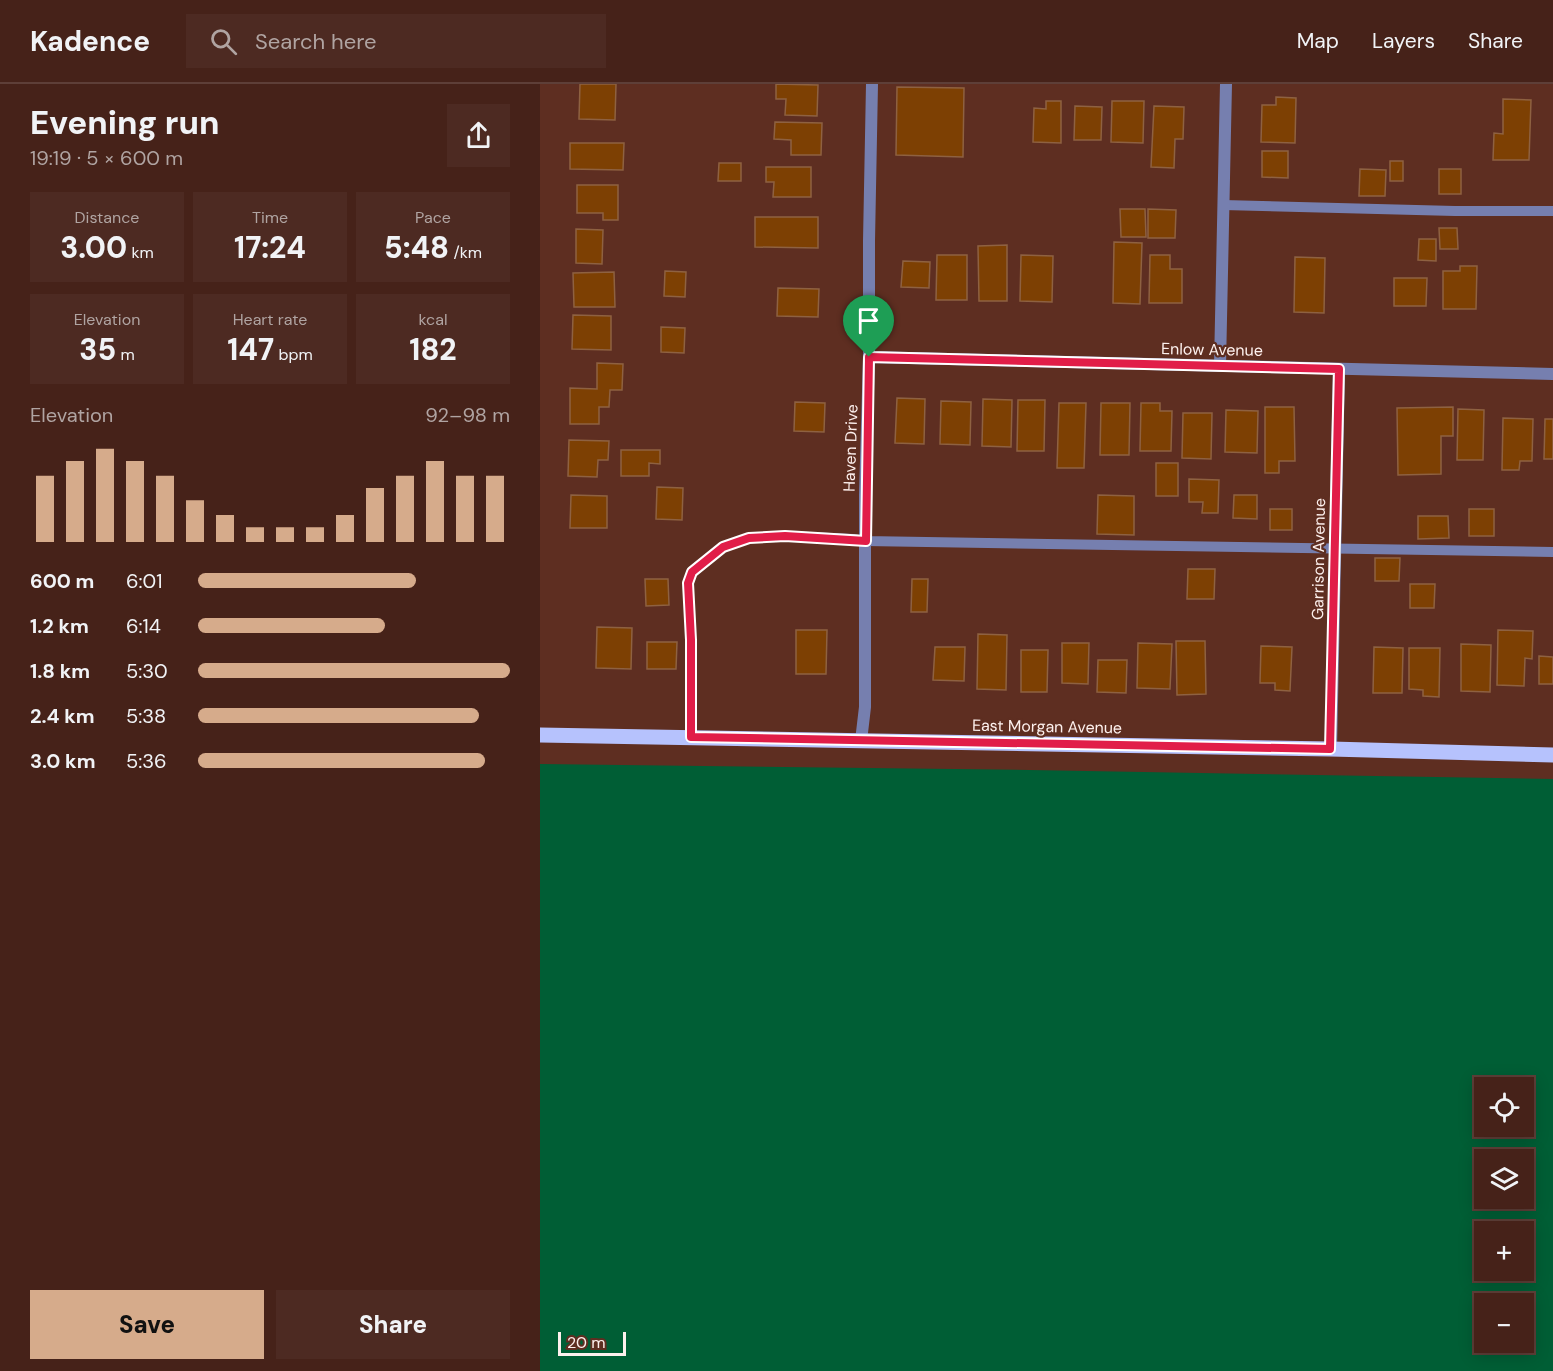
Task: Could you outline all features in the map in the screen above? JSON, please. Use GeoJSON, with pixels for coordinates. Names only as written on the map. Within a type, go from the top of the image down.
{"type":"FeatureCollection","features":[{"type":"Feature","properties":{"kind":"main road","name":"East Morgan Avenue"},"geometry":{"type":"LineString","coordinates":[[540,735],[1553,755]]}},
{"type":"Feature","properties":{"kind":"street","name":"Haven Drive"},"geometry":{"type":"LineString","coordinates":[[861,741],[865,707],[872,84]]}},
{"type":"Feature","properties":{"kind":"street"},"geometry":{"type":"LineString","coordinates":[[1220,366],[1226,84]]}},
{"type":"Feature","properties":{"kind":"street","name":"Enlow Avenue"},"geometry":{"type":"LineString","coordinates":[[869,357],[1553,374]]}},
{"type":"Feature","properties":{"kind":"street","name":"Garrison Avenue"},"geometry":{"type":"LineString","coordinates":[[1330,749],[1339,369]]}},
{"type":"Feature","properties":{"kind":"lane"},"geometry":{"type":"LineString","coordinates":[[1223,205],[1553,211]]}},
{"type":"Feature","properties":{"kind":"lane"},"geometry":{"type":"LineString","coordinates":[[691,737],[691,640],[688,583],[692,572],[723,547],[749,538],[785,536],[866,541],[1553,552]]}},
{"type":"Feature","properties":{"kind":"green space"},"geometry":{"type":"Polygon","coordinates":[[[540,764],[1553,779],[1553,1371],[540,1371],[540,764]]]}},
{"type":"Feature","properties":{"kind":"building"},"geometry":{"type":"Polygon","coordinates":[[[580,84],[616,84],[615,120],[579,119],[580,84]]]}},
{"type":"Feature","properties":{"kind":"building"},"geometry":{"type":"Polygon","coordinates":[[[776,84],[818,85],[817,116],[785,115],[786,99],[776,99],[776,84]]]}},
{"type":"Feature","properties":{"kind":"building"},"geometry":{"type":"Polygon","coordinates":[[[897,87],[964,88],[963,157],[896,155],[897,87]]]}},
{"type":"Feature","properties":{"kind":"building"},"geometry":{"type":"Polygon","coordinates":[[[1276,97],[1296,98],[1295,143],[1261,142],[1262,105],[1276,105],[1276,97]]]}},
{"type":"Feature","properties":{"kind":"building"},"geometry":{"type":"Polygon","coordinates":[[[1503,99],[1531,100],[1529,160],[1493,160],[1494,133],[1503,134],[1503,99]]]}},
{"type":"Feature","properties":{"kind":"building"},"geometry":{"type":"Polygon","coordinates":[[[1046,101],[1061,101],[1061,143],[1033,142],[1034,108],[1046,109],[1046,101]]]}},
{"type":"Feature","properties":{"kind":"building"},"geometry":{"type":"Polygon","coordinates":[[[1112,101],[1144,101],[1143,143],[1111,142],[1112,101]]]}},
{"type":"Feature","properties":{"kind":"building"},"geometry":{"type":"Polygon","coordinates":[[[1075,106],[1102,107],[1101,140],[1074,140],[1075,106]]]}},
{"type":"Feature","properties":{"kind":"building"},"geometry":{"type":"Polygon","coordinates":[[[1154,106],[1184,107],[1183,139],[1175,139],[1174,168],[1151,167],[1154,106]]]}},
{"type":"Feature","properties":{"kind":"building"},"geometry":{"type":"Polygon","coordinates":[[[775,122],[822,123],[821,155],[791,155],[791,140],[774,139],[775,122]]]}},
{"type":"Feature","properties":{"kind":"building"},"geometry":{"type":"Polygon","coordinates":[[[570,143],[624,143],[623,170],[570,169],[570,143]]]}},
{"type":"Feature","properties":{"kind":"building"},"geometry":{"type":"Polygon","coordinates":[[[1262,151],[1288,151],[1288,178],[1262,177],[1262,151]]]}},
{"type":"Feature","properties":{"kind":"building"},"geometry":{"type":"Polygon","coordinates":[[[1390,161],[1403,161],[1403,181],[1390,181],[1390,161]]]}},
{"type":"Feature","properties":{"kind":"building"},"geometry":{"type":"Polygon","coordinates":[[[719,163],[741,163],[741,181],[718,181],[719,163]]]}},
{"type":"Feature","properties":{"kind":"building"},"geometry":{"type":"Polygon","coordinates":[[[766,167],[811,167],[811,197],[773,197],[774,182],[766,182],[766,167]]]}},
{"type":"Feature","properties":{"kind":"building"},"geometry":{"type":"Polygon","coordinates":[[[1360,169],[1386,170],[1385,196],[1359,196],[1360,169]]]}},
{"type":"Feature","properties":{"kind":"building"},"geometry":{"type":"Polygon","coordinates":[[[1439,169],[1461,169],[1461,194],[1439,194],[1439,169]]]}},
{"type":"Feature","properties":{"kind":"building"},"geometry":{"type":"Polygon","coordinates":[[[577,185],[618,185],[618,220],[603,220],[603,213],[577,213],[577,185]]]}},
{"type":"Feature","properties":{"kind":"building"},"geometry":{"type":"Polygon","coordinates":[[[1120,209],[1145,209],[1146,237],[1121,237],[1120,209]]]}},
{"type":"Feature","properties":{"kind":"building"},"geometry":{"type":"Polygon","coordinates":[[[1148,209],[1176,210],[1175,238],[1148,238],[1148,209]]]}},
{"type":"Feature","properties":{"kind":"building"},"geometry":{"type":"Polygon","coordinates":[[[755,217],[818,217],[818,248],[755,247],[755,217]]]}},
{"type":"Feature","properties":{"kind":"building"},"geometry":{"type":"Polygon","coordinates":[[[1439,228],[1457,228],[1458,249],[1440,249],[1439,228]]]}},
{"type":"Feature","properties":{"kind":"building"},"geometry":{"type":"Polygon","coordinates":[[[576,229],[603,230],[602,264],[576,263],[576,229]]]}},
{"type":"Feature","properties":{"kind":"building"},"geometry":{"type":"Polygon","coordinates":[[[1419,239],[1436,239],[1436,261],[1418,260],[1419,239]]]}},
{"type":"Feature","properties":{"kind":"building"},"geometry":{"type":"Polygon","coordinates":[[[1114,242],[1142,243],[1140,304],[1113,303],[1114,242]]]}},
{"type":"Feature","properties":{"kind":"building"},"geometry":{"type":"Polygon","coordinates":[[[1007,245],[1007,301],[979,301],[978,246],[1007,245]]]}},
{"type":"Feature","properties":{"kind":"building"},"geometry":{"type":"Polygon","coordinates":[[[937,255],[967,255],[967,300],[936,300],[937,255]]]}},
{"type":"Feature","properties":{"kind":"building"},"geometry":{"type":"Polygon","coordinates":[[[1021,255],[1053,256],[1052,302],[1020,301],[1021,255]]]}},
{"type":"Feature","properties":{"kind":"building"},"geometry":{"type":"Polygon","coordinates":[[[1150,255],[1170,255],[1170,269],[1182,269],[1182,303],[1149,303],[1150,255]]]}},
{"type":"Feature","properties":{"kind":"building"},"geometry":{"type":"Polygon","coordinates":[[[1295,257],[1325,258],[1324,313],[1294,312],[1295,257]]]}},
{"type":"Feature","properties":{"kind":"building"},"geometry":{"type":"Polygon","coordinates":[[[903,261],[930,262],[929,288],[901,287],[903,261]]]}},
{"type":"Feature","properties":{"kind":"building"},"geometry":{"type":"Polygon","coordinates":[[[1460,266],[1477,266],[1476,309],[1443,309],[1443,271],[1460,271],[1460,266]]]}},
{"type":"Feature","properties":{"kind":"building"},"geometry":{"type":"Polygon","coordinates":[[[665,271],[686,272],[685,297],[664,296],[665,271]]]}},
{"type":"Feature","properties":{"kind":"building"},"geometry":{"type":"Polygon","coordinates":[[[614,272],[615,307],[574,307],[573,273],[614,272]]]}},
{"type":"Feature","properties":{"kind":"building"},"geometry":{"type":"Polygon","coordinates":[[[1394,278],[1427,278],[1426,306],[1394,306],[1394,278]]]}},
{"type":"Feature","properties":{"kind":"building"},"geometry":{"type":"Polygon","coordinates":[[[778,288],[819,289],[818,317],[777,316],[778,288]]]}},
{"type":"Feature","properties":{"kind":"building"},"geometry":{"type":"Polygon","coordinates":[[[573,315],[611,316],[611,350],[572,349],[573,315]]]}},
{"type":"Feature","properties":{"kind":"building"},"geometry":{"type":"Polygon","coordinates":[[[661,327],[685,328],[684,353],[661,352],[661,327]]]}},
{"type":"Feature","properties":{"kind":"building"},"geometry":{"type":"Polygon","coordinates":[[[597,363],[623,364],[622,390],[610,390],[609,407],[599,407],[599,424],[570,424],[570,388],[597,389],[597,363]]]}},
{"type":"Feature","properties":{"kind":"building"},"geometry":{"type":"Polygon","coordinates":[[[897,398],[925,399],[924,444],[895,443],[897,398]]]}},
{"type":"Feature","properties":{"kind":"building"},"geometry":{"type":"Polygon","coordinates":[[[983,399],[1012,400],[1011,447],[982,446],[983,399]]]}},
{"type":"Feature","properties":{"kind":"building"},"geometry":{"type":"Polygon","coordinates":[[[1018,400],[1045,400],[1044,451],[1017,451],[1018,400]]]}},
{"type":"Feature","properties":{"kind":"building"},"geometry":{"type":"Polygon","coordinates":[[[941,401],[971,402],[970,445],[940,444],[941,401]]]}},
{"type":"Feature","properties":{"kind":"building"},"geometry":{"type":"Polygon","coordinates":[[[795,402],[825,403],[824,432],[794,431],[795,402]]]}},
{"type":"Feature","properties":{"kind":"building"},"geometry":{"type":"Polygon","coordinates":[[[1059,403],[1086,403],[1084,468],[1057,468],[1059,403]]]}},
{"type":"Feature","properties":{"kind":"building"},"geometry":{"type":"Polygon","coordinates":[[[1101,403],[1130,403],[1129,455],[1100,455],[1101,403]]]}},
{"type":"Feature","properties":{"kind":"building"},"geometry":{"type":"Polygon","coordinates":[[[1141,403],[1160,403],[1160,411],[1172,411],[1171,451],[1140,451],[1141,403]]]}},
{"type":"Feature","properties":{"kind":"building"},"geometry":{"type":"Polygon","coordinates":[[[1265,407],[1294,407],[1295,461],[1279,461],[1279,473],[1265,473],[1265,407]]]}},
{"type":"Feature","properties":{"kind":"building"},"geometry":{"type":"Polygon","coordinates":[[[1453,407],[1453,436],[1441,436],[1441,474],[1398,475],[1397,408],[1453,407]]]}},
{"type":"Feature","properties":{"kind":"building"},"geometry":{"type":"Polygon","coordinates":[[[1458,409],[1484,410],[1483,460],[1457,460],[1458,409]]]}},
{"type":"Feature","properties":{"kind":"building"},"geometry":{"type":"Polygon","coordinates":[[[1226,410],[1258,411],[1257,453],[1225,452],[1226,410]]]}},
{"type":"Feature","properties":{"kind":"building"},"geometry":{"type":"Polygon","coordinates":[[[1183,413],[1212,413],[1211,459],[1182,458],[1183,413]]]}},
{"type":"Feature","properties":{"kind":"building"},"geometry":{"type":"Polygon","coordinates":[[[1503,418],[1533,419],[1532,461],[1520,461],[1519,470],[1502,470],[1503,418]]]}},
{"type":"Feature","properties":{"kind":"building"},"geometry":{"type":"Polygon","coordinates":[[[1545,419],[1553,419],[1553,459],[1544,459],[1545,419]]]}},
{"type":"Feature","properties":{"kind":"building"},"geometry":{"type":"Polygon","coordinates":[[[569,440],[609,441],[608,460],[598,460],[597,477],[568,476],[569,440]]]}},
{"type":"Feature","properties":{"kind":"building"},"geometry":{"type":"Polygon","coordinates":[[[621,450],[660,450],[660,464],[649,463],[649,476],[621,476],[621,450]]]}},
{"type":"Feature","properties":{"kind":"building"},"geometry":{"type":"Polygon","coordinates":[[[1156,463],[1178,463],[1178,496],[1156,496],[1156,463]]]}},
{"type":"Feature","properties":{"kind":"building"},"geometry":{"type":"Polygon","coordinates":[[[1189,479],[1219,480],[1218,513],[1202,513],[1203,502],[1189,502],[1189,479]]]}},
{"type":"Feature","properties":{"kind":"building"},"geometry":{"type":"Polygon","coordinates":[[[657,487],[683,488],[682,520],[656,519],[657,487]]]}},
{"type":"Feature","properties":{"kind":"building"},"geometry":{"type":"Polygon","coordinates":[[[571,495],[607,496],[607,528],[570,528],[571,495]]]}},
{"type":"Feature","properties":{"kind":"building"},"geometry":{"type":"Polygon","coordinates":[[[1098,495],[1134,496],[1134,535],[1097,534],[1098,495]]]}},
{"type":"Feature","properties":{"kind":"building"},"geometry":{"type":"Polygon","coordinates":[[[1234,495],[1257,495],[1257,519],[1233,518],[1234,495]]]}},
{"type":"Feature","properties":{"kind":"building"},"geometry":{"type":"Polygon","coordinates":[[[1270,509],[1292,509],[1292,530],[1270,530],[1270,509]]]}},
{"type":"Feature","properties":{"kind":"building"},"geometry":{"type":"Polygon","coordinates":[[[1469,509],[1494,509],[1494,536],[1469,536],[1469,509]]]}},
{"type":"Feature","properties":{"kind":"building"},"geometry":{"type":"Polygon","coordinates":[[[1418,516],[1448,516],[1449,538],[1418,539],[1418,516]]]}},
{"type":"Feature","properties":{"kind":"building"},"geometry":{"type":"Polygon","coordinates":[[[1375,558],[1400,558],[1399,581],[1375,581],[1375,558]]]}},
{"type":"Feature","properties":{"kind":"building"},"geometry":{"type":"Polygon","coordinates":[[[1188,569],[1215,569],[1214,599],[1187,599],[1188,569]]]}},
{"type":"Feature","properties":{"kind":"building"},"geometry":{"type":"Polygon","coordinates":[[[645,579],[668,579],[669,605],[646,606],[645,579]]]}},
{"type":"Feature","properties":{"kind":"building"},"geometry":{"type":"Polygon","coordinates":[[[912,579],[928,579],[927,612],[911,612],[912,579]]]}},
{"type":"Feature","properties":{"kind":"building"},"geometry":{"type":"Polygon","coordinates":[[[1410,584],[1435,584],[1434,608],[1410,608],[1410,584]]]}},
{"type":"Feature","properties":{"kind":"building"},"geometry":{"type":"Polygon","coordinates":[[[597,627],[632,628],[631,669],[596,668],[597,627]]]}},
{"type":"Feature","properties":{"kind":"building"},"geometry":{"type":"Polygon","coordinates":[[[796,630],[827,630],[826,674],[796,674],[796,630]]]}},
{"type":"Feature","properties":{"kind":"building"},"geometry":{"type":"Polygon","coordinates":[[[1498,630],[1533,631],[1532,659],[1525,658],[1524,686],[1497,685],[1498,630]]]}},
{"type":"Feature","properties":{"kind":"building"},"geometry":{"type":"Polygon","coordinates":[[[978,634],[1007,635],[1006,690],[977,689],[978,634]]]}},
{"type":"Feature","properties":{"kind":"building"},"geometry":{"type":"Polygon","coordinates":[[[1176,641],[1205,641],[1206,694],[1177,695],[1176,641]]]}},
{"type":"Feature","properties":{"kind":"building"},"geometry":{"type":"Polygon","coordinates":[[[647,642],[677,642],[676,669],[647,669],[647,642]]]}},
{"type":"Feature","properties":{"kind":"building"},"geometry":{"type":"Polygon","coordinates":[[[1062,643],[1089,643],[1088,684],[1062,683],[1062,643]]]}},
{"type":"Feature","properties":{"kind":"building"},"geometry":{"type":"Polygon","coordinates":[[[1138,643],[1172,644],[1170,689],[1137,688],[1138,643]]]}},
{"type":"Feature","properties":{"kind":"building"},"geometry":{"type":"Polygon","coordinates":[[[1461,644],[1491,645],[1490,692],[1461,691],[1461,644]]]}},
{"type":"Feature","properties":{"kind":"building"},"geometry":{"type":"Polygon","coordinates":[[[1261,646],[1292,647],[1290,691],[1275,690],[1275,683],[1260,683],[1261,646]]]}},
{"type":"Feature","properties":{"kind":"building"},"geometry":{"type":"Polygon","coordinates":[[[935,647],[965,647],[964,681],[933,680],[935,647]]]}},
{"type":"Feature","properties":{"kind":"building"},"geometry":{"type":"Polygon","coordinates":[[[1374,647],[1403,648],[1402,693],[1373,693],[1374,647]]]}},
{"type":"Feature","properties":{"kind":"building"},"geometry":{"type":"Polygon","coordinates":[[[1409,648],[1440,648],[1439,697],[1423,696],[1423,690],[1409,689],[1409,648]]]}},
{"type":"Feature","properties":{"kind":"building"},"geometry":{"type":"Polygon","coordinates":[[[1021,650],[1048,650],[1047,692],[1021,692],[1021,650]]]}},
{"type":"Feature","properties":{"kind":"building"},"geometry":{"type":"Polygon","coordinates":[[[1539,656],[1553,657],[1553,684],[1539,684],[1539,656]]]}},
{"type":"Feature","properties":{"kind":"building"},"geometry":{"type":"Polygon","coordinates":[[[1098,660],[1127,660],[1126,693],[1097,692],[1098,660]]]}},
{"type":"Feature","properties":{"kind":"route"},"geometry":{"type":"LineString","coordinates":[[869,357],[1339,369],[1330,749],[691,737],[691,640],[688,583],[692,572],[723,547],[749,538],[785,536],[866,541],[869,357]]}}]}
